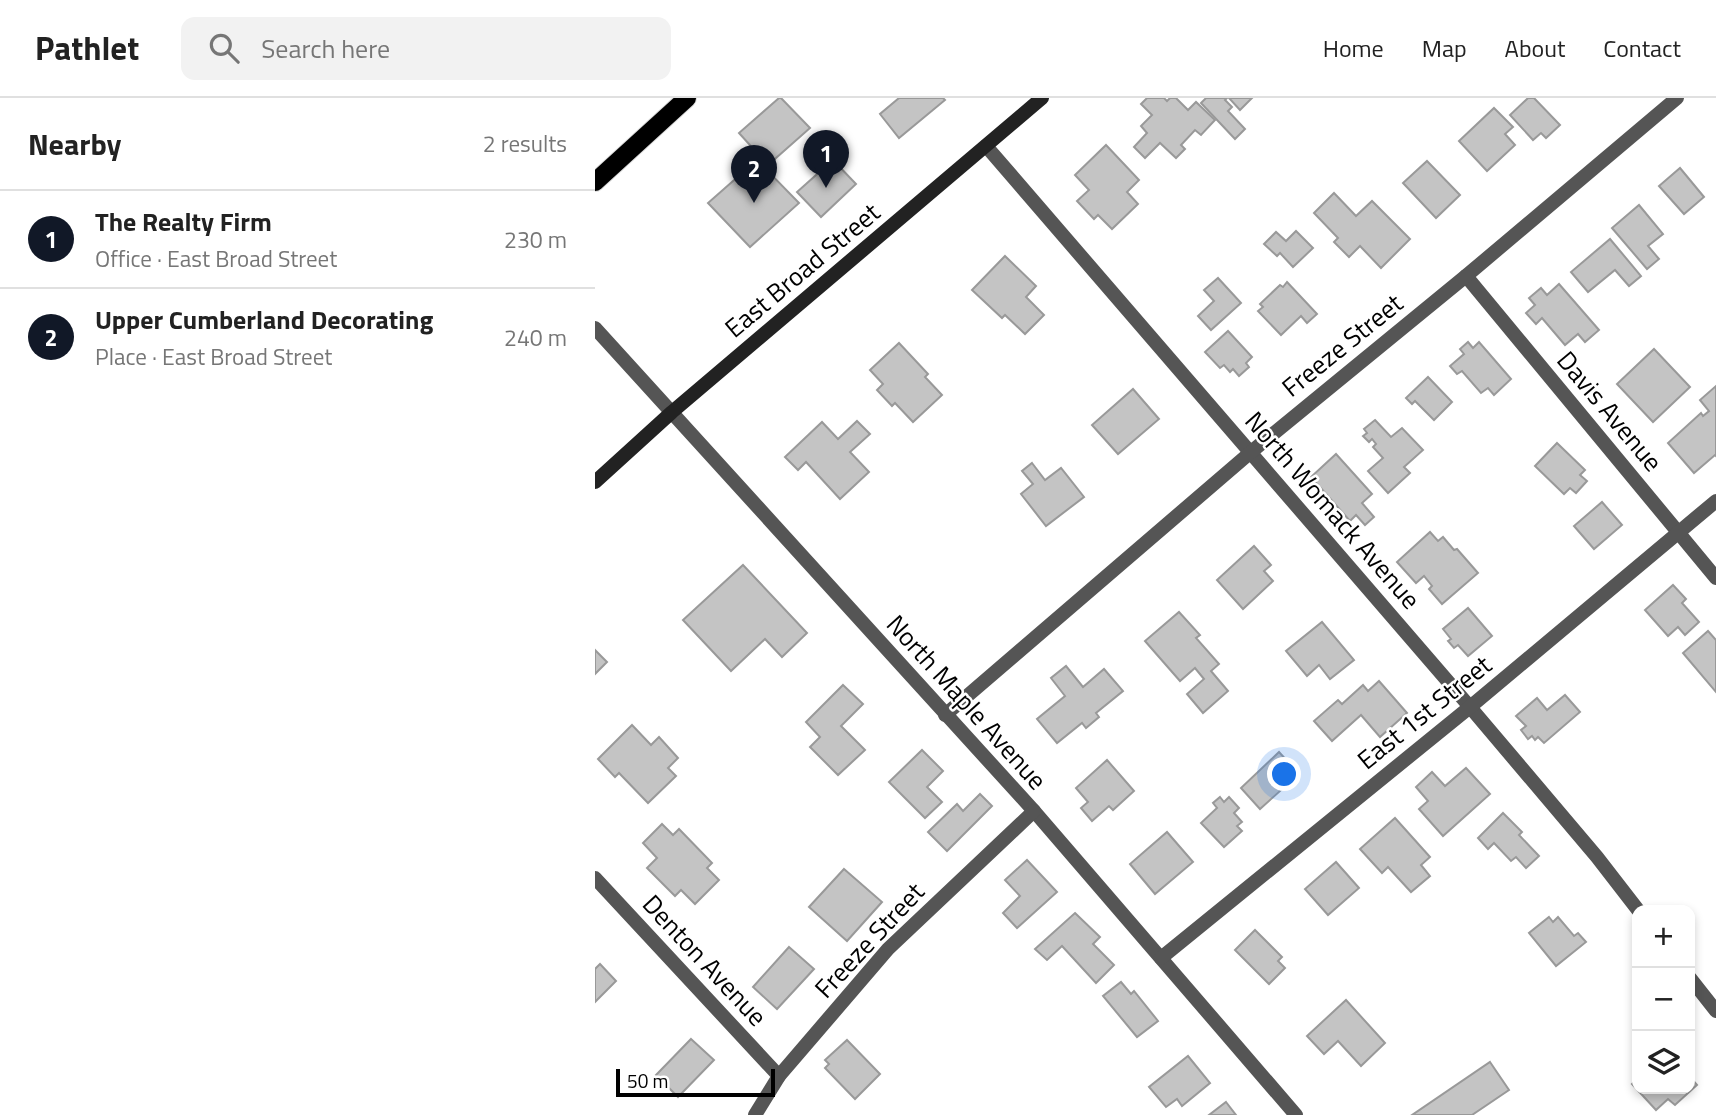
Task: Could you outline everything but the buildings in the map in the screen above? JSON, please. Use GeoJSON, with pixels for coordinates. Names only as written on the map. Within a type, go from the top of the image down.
{"type":"FeatureCollection","features":[{"type":"Feature","properties":{"kind":"main road"},"geometry":{"type":"LineString","coordinates":[[595,182],[687,98]]}},
{"type":"Feature","properties":{"kind":"street","name":"East Broad Street"},"geometry":{"type":"LineString","coordinates":[[595,482],[672,412],[1042,98]]}},
{"type":"Feature","properties":{"kind":"street","name":"Freeze Street"},"geometry":{"type":"LineString","coordinates":[[945,715],[1251,452],[1466,276],[1674,99]]}},
{"type":"Feature","properties":{"kind":"street","name":"North Womack Avenue"},"geometry":{"type":"LineString","coordinates":[[986,146],[1470,707],[1634,905]]}},
{"type":"Feature","properties":{"kind":"street","name":"Davis Avenue"},"geometry":{"type":"LineString","coordinates":[[1466,276],[1716,578]]}},
{"type":"Feature","properties":{"kind":"street","name":"North Maple Avenue"},"geometry":{"type":"LineString","coordinates":[[595,328],[1034,811],[1296,1115]]}},
{"type":"Feature","properties":{"kind":"street","name":"East 1st Street"},"geometry":{"type":"LineString","coordinates":[[1161,958],[1470,707],[1716,502]]}},
{"type":"Feature","properties":{"kind":"street","name":"Freeze Street"},"geometry":{"type":"LineString","coordinates":[[755,1115],[779,1076],[888,949],[1034,811]]}},
{"type":"Feature","properties":{"kind":"street","name":"Denton Avenue"},"geometry":{"type":"LineString","coordinates":[[595,878],[779,1076]]}},
{"type":"Feature","properties":{"kind":"street"},"geometry":{"type":"LineString","coordinates":[[1695,984],[1716,1011]]}},
{"type":"Feature","properties":{"kind":"place","name":"The Realty Firm"},"geometry":{"type":"Point","coordinates":[826,188]}},
{"type":"Feature","properties":{"kind":"place","name":"Upper Cumberland Decorating"},"geometry":{"type":"Point","coordinates":[754,203]}}]}
